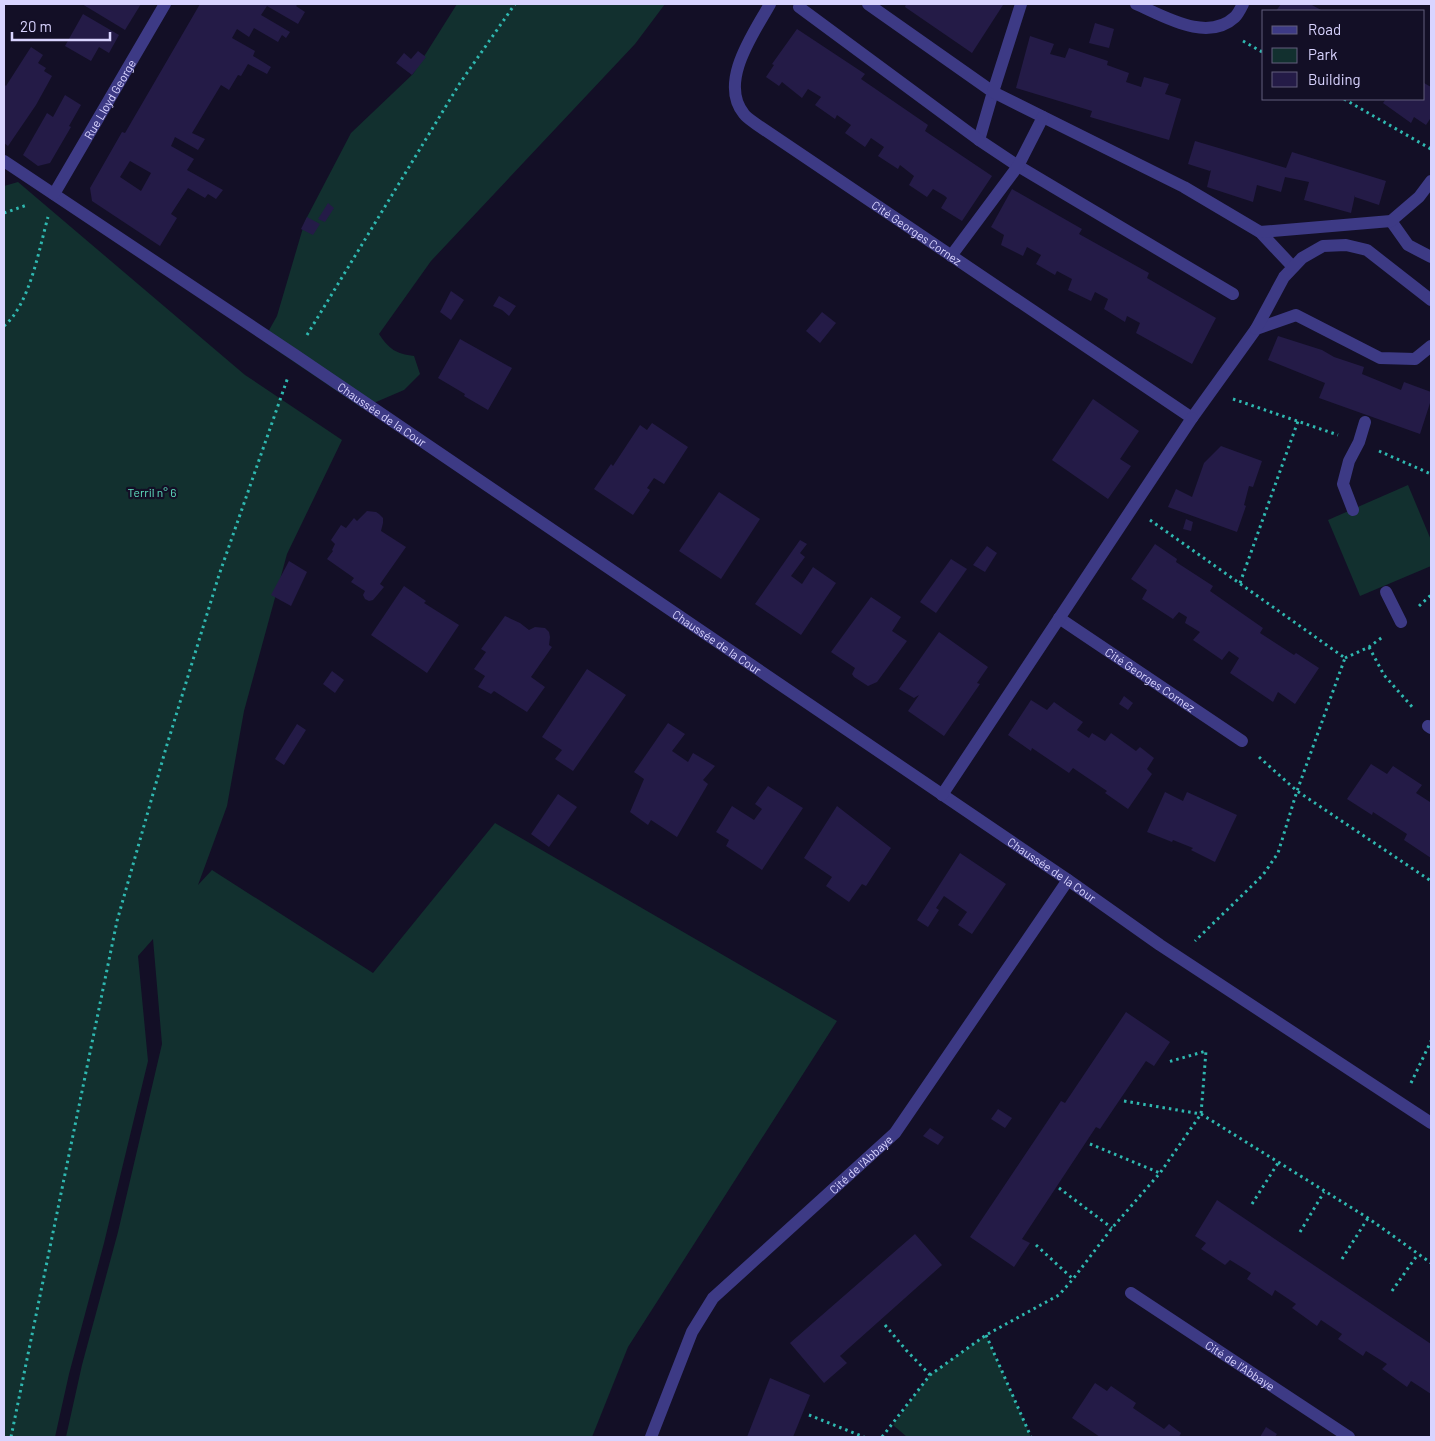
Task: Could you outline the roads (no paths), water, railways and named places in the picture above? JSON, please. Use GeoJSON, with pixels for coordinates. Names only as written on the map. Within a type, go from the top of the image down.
{"type":"FeatureCollection","features":[{"type":"Feature","properties":{"kind":"street","name":"Rue Lloyd George"},"geometry":{"type":"LineString","coordinates":[[54,194],[165,4]]}},
{"type":"Feature","properties":{"kind":"street","name":"Cité Georges Cornez"},"geometry":{"type":"LineString","coordinates":[[770,4],[743,51],[736,76],[734,95],[744,114],[756,124],[1192,418]]}},
{"type":"Feature","properties":{"kind":"street"},"geometry":{"type":"LineString","coordinates":[[868,4],[993,92],[1184,187],[1260,232],[1293,267]]}},
{"type":"Feature","properties":{"kind":"street"},"geometry":{"type":"LineString","coordinates":[[979,140],[1021,4]]}},
{"type":"Feature","properties":{"kind":"street"},"geometry":{"type":"LineString","coordinates":[[1136,4],[1174,20],[1200,28],[1219,26],[1235,17],[1243,4]]}},
{"type":"Feature","properties":{"kind":"street"},"geometry":{"type":"LineString","coordinates":[[799,7],[979,140],[1018,166],[1233,294]]}},
{"type":"Feature","properties":{"kind":"street"},"geometry":{"type":"LineString","coordinates":[[951,256],[1018,166],[1043,117]]}},
{"type":"Feature","properties":{"kind":"street","name":"Chaussée de la Cour"},"geometry":{"type":"LineString","coordinates":[[4,161],[295,355],[1179,957],[1431,1124]]}},
{"type":"Feature","properties":{"kind":"street"},"geometry":{"type":"LineString","coordinates":[[1260,232],[1391,221],[1419,197],[1431,181]]}},
{"type":"Feature","properties":{"kind":"street"},"geometry":{"type":"LineString","coordinates":[[1391,221],[1408,245],[1431,257]]}},
{"type":"Feature","properties":{"kind":"street"},"geometry":{"type":"LineString","coordinates":[[942,796],[1192,418],[1256,330],[1284,277],[1293,267],[1302,258],[1323,246],[1346,245],[1367,250],[1431,300]]}},
{"type":"Feature","properties":{"kind":"street"},"geometry":{"type":"LineString","coordinates":[[1256,330],[1296,315],[1380,358],[1415,359],[1431,346]]}},
{"type":"Feature","properties":{"kind":"street"},"geometry":{"type":"LineString","coordinates":[[1353,510],[1343,484],[1365,422]]}},
{"type":"Feature","properties":{"kind":"street"},"geometry":{"type":"LineString","coordinates":[[1386,592],[1401,622]]}},
{"type":"Feature","properties":{"kind":"street","name":"Cité Georges Cornez"},"geometry":{"type":"LineString","coordinates":[[1059,618],[1242,741]]}},
{"type":"Feature","properties":{"kind":"street","name":"Cité de l'Abbaye"},"geometry":{"type":"LineString","coordinates":[[651,1437],[692,1332],[713,1298],[895,1133],[1068,880]]}},
{"type":"Feature","properties":{"kind":"street","name":"Cité de l'Abbaye"},"geometry":{"type":"LineString","coordinates":[[1131,1294],[1349,1437]]}},
{"type":"Feature","properties":{"kind":"park label","name":"Terril n° 6"},"geometry":{"type":"Point","coordinates":[152,492]}}]}
